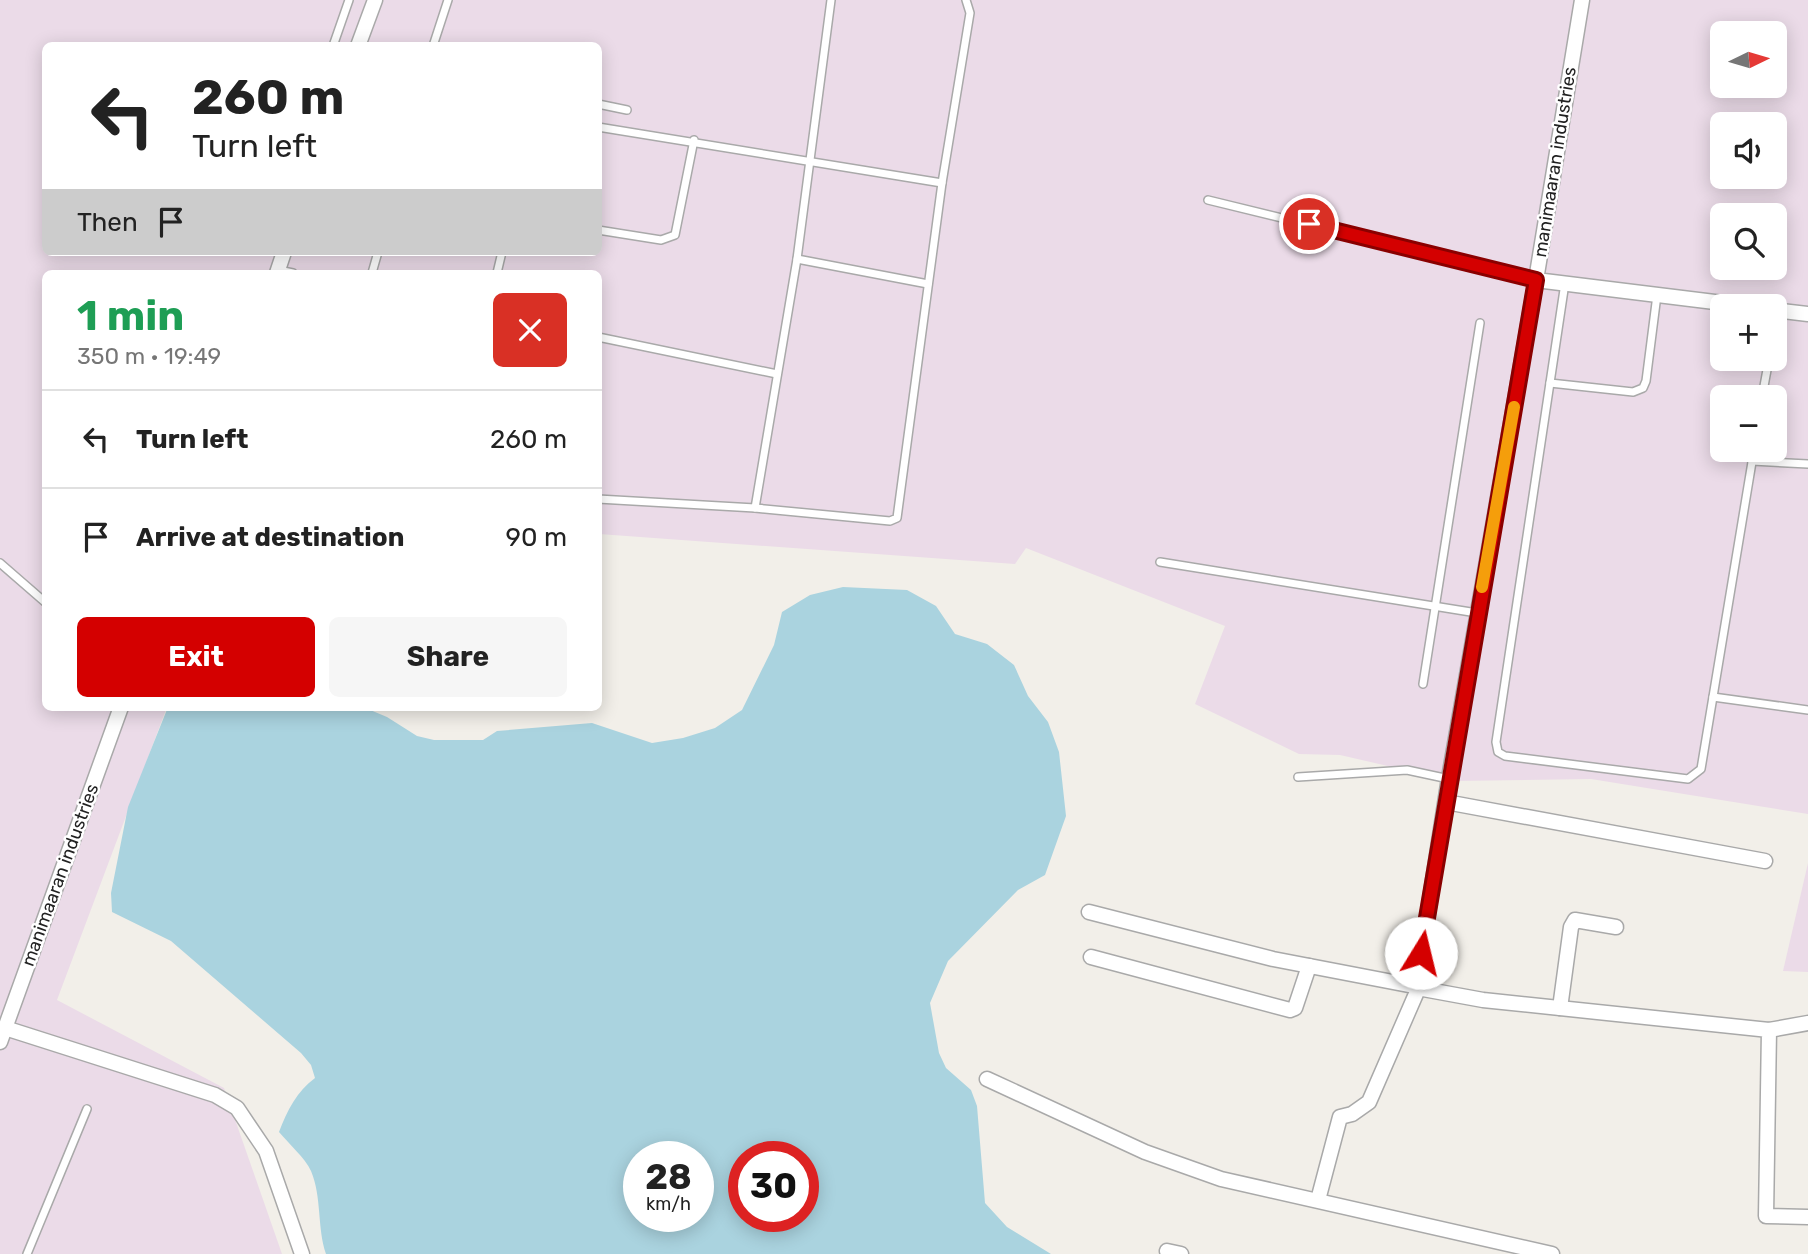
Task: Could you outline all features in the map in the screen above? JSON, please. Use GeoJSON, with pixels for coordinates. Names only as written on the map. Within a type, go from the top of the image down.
{"type":"FeatureCollection","features":[{"type":"Feature","properties":{"kind":"street"},"geometry":{"type":"LineString","coordinates":[[359,42],[374,0]]}},
{"type":"Feature","properties":{"kind":"street","name":"manimaaran industries"},"geometry":{"type":"LineString","coordinates":[[1582,0],[1536,280],[1710,301]]}},
{"type":"Feature","properties":{"kind":"street"},"geometry":{"type":"LineString","coordinates":[[1318,1200],[1340,1117],[1352,1114],[1368,1102],[1419,987],[1417,978],[1449,779],[1536,280]]}},
{"type":"Feature","properties":{"kind":"street"},"geometry":{"type":"LineString","coordinates":[[1787,314],[1808,314]]}},
{"type":"Feature","properties":{"kind":"street","name":"manimaaran industries"},"geometry":{"type":"LineString","coordinates":[[0,1042],[120,711]]}},
{"type":"Feature","properties":{"kind":"street"},"geometry":{"type":"LineString","coordinates":[[1446,802],[1765,861]]}},
{"type":"Feature","properties":{"kind":"street"},"geometry":{"type":"LineString","coordinates":[[1089,912],[1309,966],[1483,1000],[1769,1030],[1808,1023]]}},
{"type":"Feature","properties":{"kind":"street"},"geometry":{"type":"LineString","coordinates":[[1560,1008],[1571,927],[1575,920],[1616,927]]}},
{"type":"Feature","properties":{"kind":"street"},"geometry":{"type":"LineString","coordinates":[[1091,957],[1290,1010],[1295,1008],[1309,966]]}},
{"type":"Feature","properties":{"kind":"street"},"geometry":{"type":"LineString","coordinates":[[5,1028],[215,1095],[237,1108],[266,1151],[302,1254]]}},
{"type":"Feature","properties":{"kind":"street"},"geometry":{"type":"LineString","coordinates":[[1769,1030],[1766,1216],[1808,1217]]}},
{"type":"Feature","properties":{"kind":"street"},"geometry":{"type":"LineString","coordinates":[[987,1079],[1145,1152],[1221,1179],[1552,1254]]}},
{"type":"Feature","properties":{"kind":"lane"},"geometry":{"type":"LineString","coordinates":[[334,42],[349,0]]}},
{"type":"Feature","properties":{"kind":"lane"},"geometry":{"type":"LineString","coordinates":[[434,42],[449,0]]}},
{"type":"Feature","properties":{"kind":"lane"},"geometry":{"type":"LineString","coordinates":[[755,508],[797,259],[831,0]]}},
{"type":"Feature","properties":{"kind":"lane"},"geometry":{"type":"LineString","coordinates":[[602,499],[755,508],[890,521],[897,518],[942,183],[970,13],[966,0]]}},
{"type":"Feature","properties":{"kind":"lane"},"geometry":{"type":"LineString","coordinates":[[602,105],[627,110]]}},
{"type":"Feature","properties":{"kind":"lane"},"geometry":{"type":"LineString","coordinates":[[602,128],[694,140],[942,183]]}},
{"type":"Feature","properties":{"kind":"lane"},"geometry":{"type":"LineString","coordinates":[[602,231],[661,240],[675,234],[694,140]]}},
{"type":"Feature","properties":{"kind":"lane"},"geometry":{"type":"LineString","coordinates":[[1208,200],[1536,280]]}},
{"type":"Feature","properties":{"kind":"lane"},"geometry":{"type":"LineString","coordinates":[[797,259],[928,284]]}},
{"type":"Feature","properties":{"kind":"lane"},"geometry":{"type":"LineString","coordinates":[[1565,283],[1498,728],[1498,752],[1505,756],[1688,779],[1701,769],[1752,462]]}},
{"type":"Feature","properties":{"kind":"lane"},"geometry":{"type":"LineString","coordinates":[[1550,383],[1633,392],[1643,388],[1657,295]]}},
{"type":"Feature","properties":{"kind":"lane"},"geometry":{"type":"LineString","coordinates":[[1423,684],[1480,323]]}},
{"type":"Feature","properties":{"kind":"lane"},"geometry":{"type":"LineString","coordinates":[[602,338],[777,374]]}},
{"type":"Feature","properties":{"kind":"lane"},"geometry":{"type":"LineString","coordinates":[[1771,462],[1808,464]]}},
{"type":"Feature","properties":{"kind":"lane"},"geometry":{"type":"LineString","coordinates":[[1160,562],[1478,613]]}},
{"type":"Feature","properties":{"kind":"lane"},"geometry":{"type":"LineString","coordinates":[[0,563],[42,600]]}},
{"type":"Feature","properties":{"kind":"lane"},"geometry":{"type":"LineString","coordinates":[[1713,697],[1808,710]]}},
{"type":"Feature","properties":{"kind":"lane"},"geometry":{"type":"LineString","coordinates":[[1298,777],[1407,770],[1449,779]]}},
{"type":"Feature","properties":{"kind":"lane"},"geometry":{"type":"LineString","coordinates":[[27,1254],[87,1109]]}},
{"type":"Feature","properties":{"kind":"shaded area"},"geometry":{"type":"Polygon","coordinates":[[[0,0],[1808,0],[1808,814],[1591,779],[1453,781],[1340,755],[1299,754],[1195,704],[1225,626],[1026,548],[1015,564],[602,534],[602,270],[42,270],[42,711],[165,711],[57,1000],[224,1088],[282,1254],[0,1254],[0,0]]]}},
{"type":"Feature","properties":{"kind":"shaded area"},"geometry":{"type":"Polygon","coordinates":[[[1808,863],[1808,972],[1783,971],[1808,863]]]}},
{"type":"Feature","properties":{"kind":"water"},"geometry":{"type":"Polygon","coordinates":[[[843,587],[907,590],[936,606],[955,634],[987,644],[1014,665],[1028,696],[1048,722],[1059,752],[1066,816],[1045,875],[1018,890],[948,961],[930,1003],[939,1053],[946,1068],[971,1090],[977,1106],[985,1203],[1007,1227],[1051,1254],[326,1254],[321,1234],[317,1191],[311,1171],[279,1132],[293,1102],[315,1078],[311,1065],[301,1053],[171,941],[112,912],[111,893],[128,807],[166,711],[373,711],[417,736],[434,740],[483,740],[497,731],[592,723],[652,743],[683,738],[715,728],[742,710],[774,645],[782,612],[810,595],[843,587]]]}},
{"type":"Feature","properties":{"kind":"slow traffic"},"geometry":{"type":"LineString","coordinates":[[1482,587],[1514,407]]}},
{"type":"Feature","properties":{"kind":"route"},"geometry":{"type":"LineString","coordinates":[[1309,224],[1536,280],[1421,953]]}}]}
